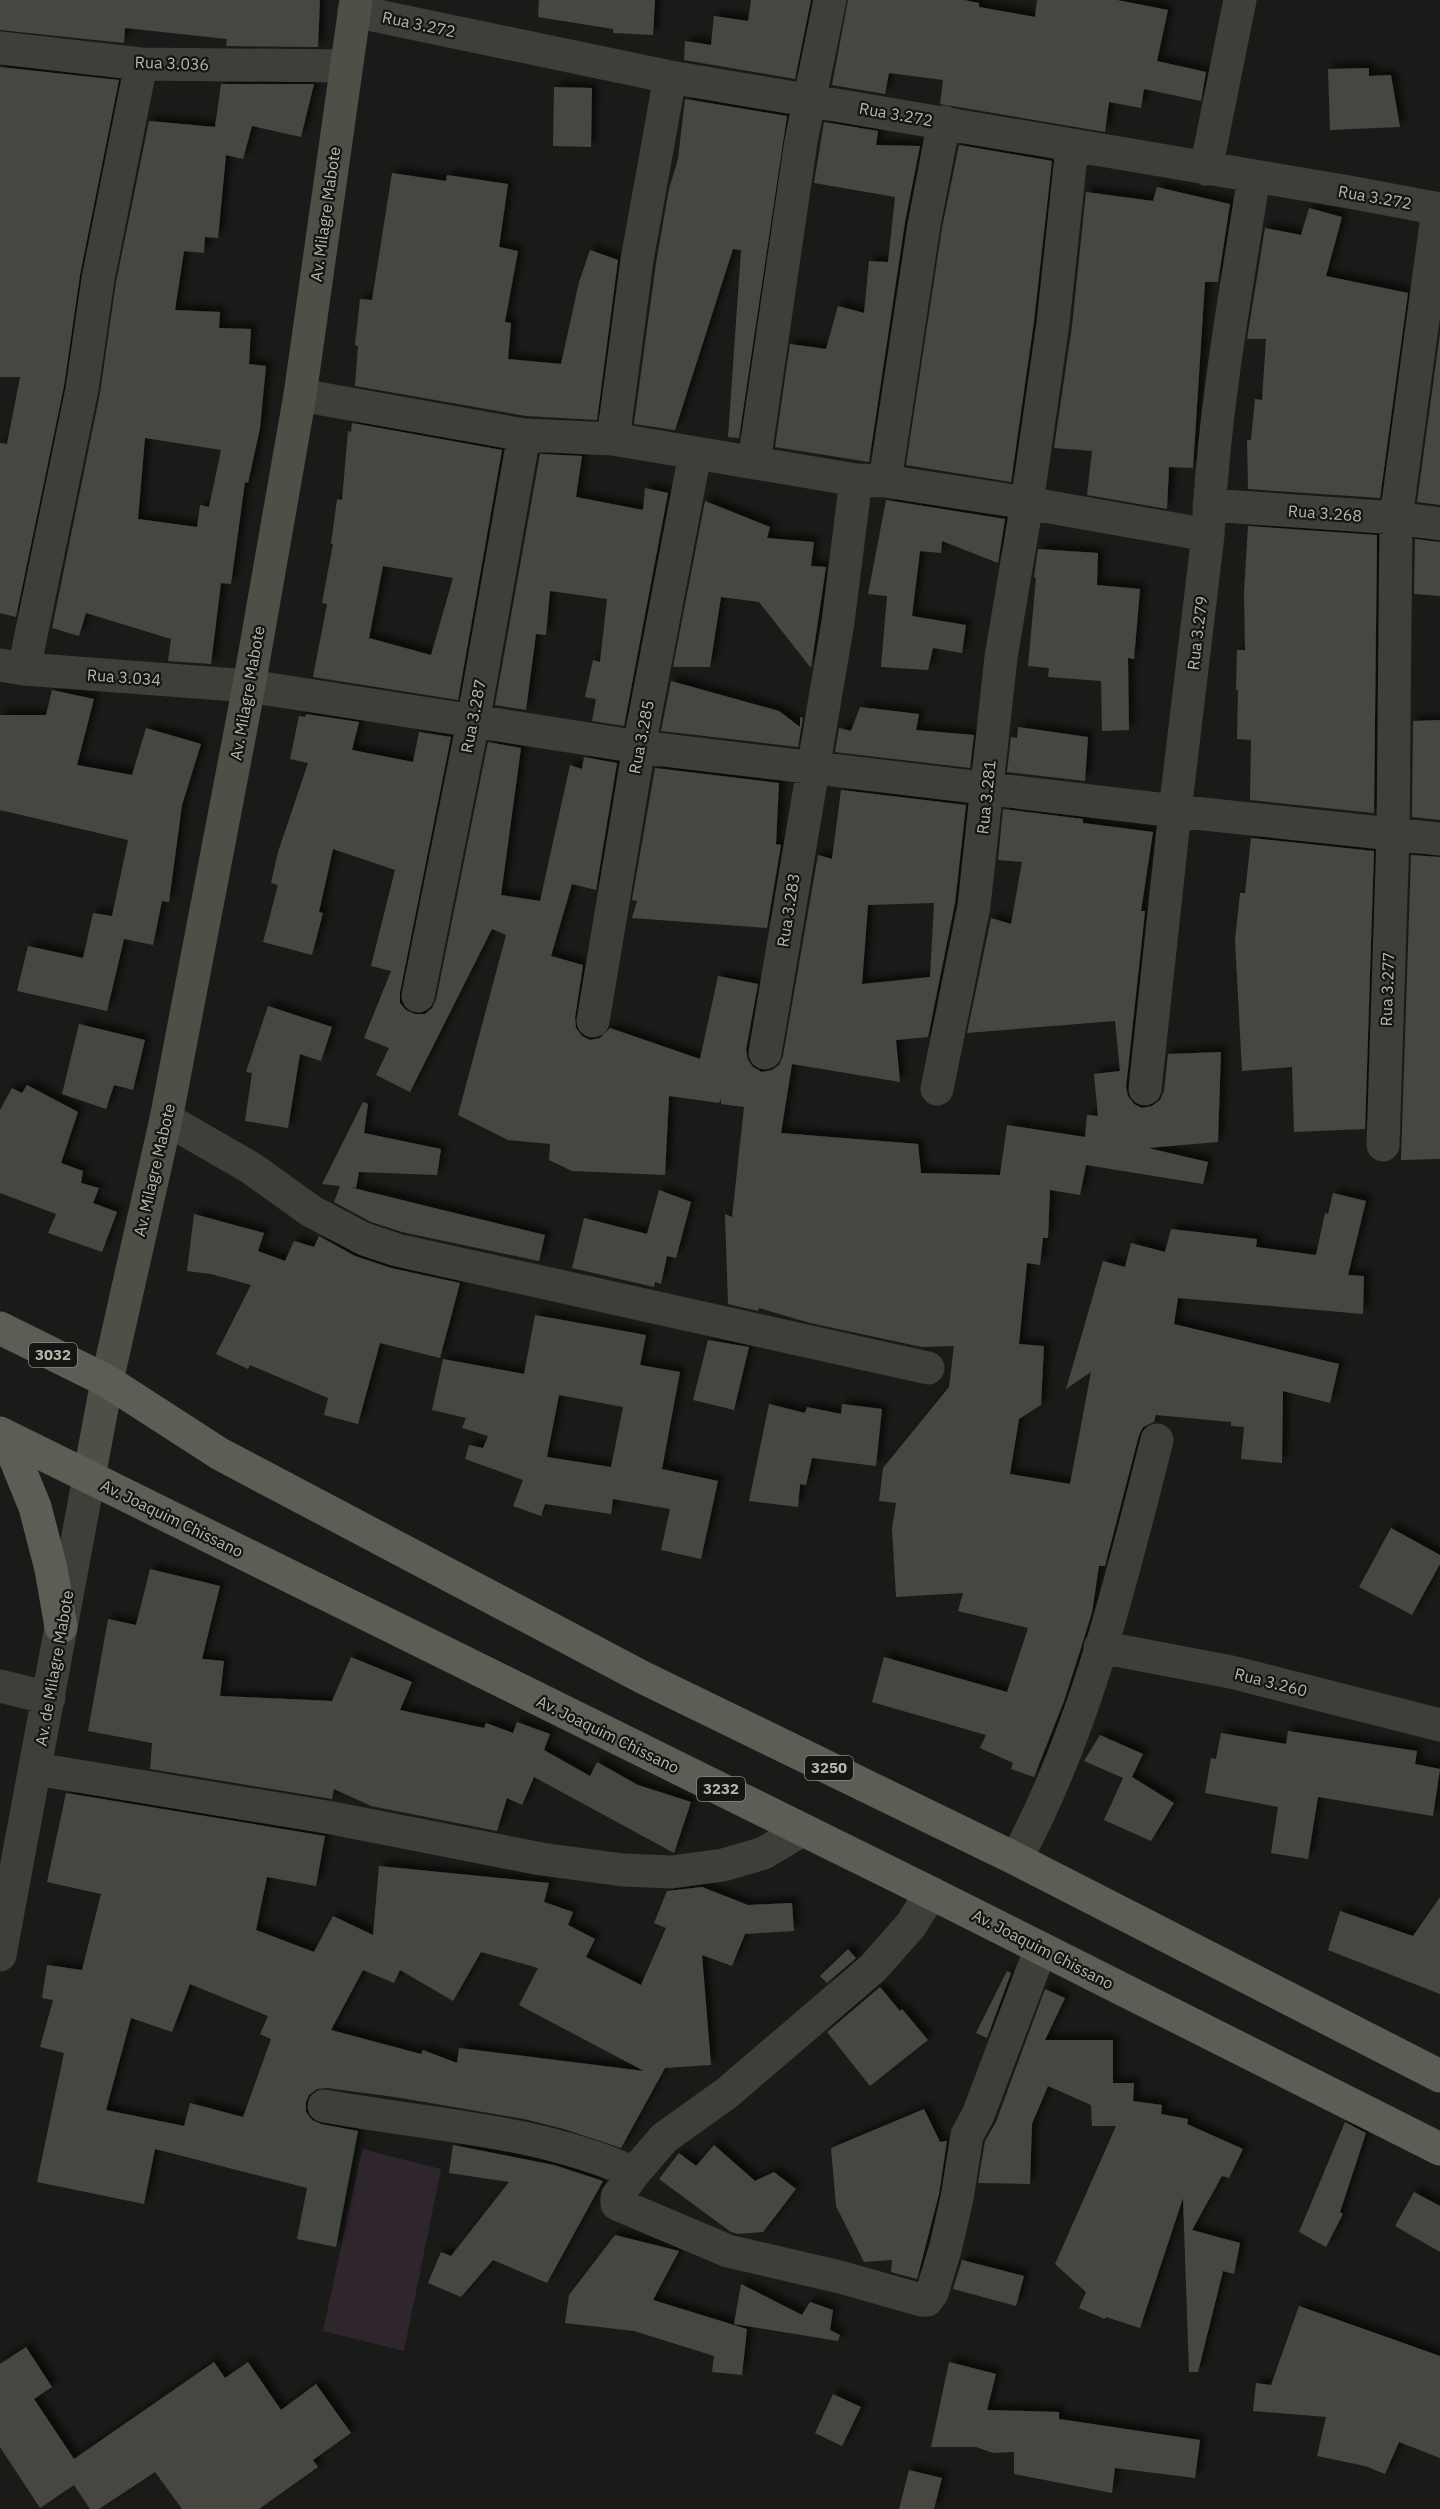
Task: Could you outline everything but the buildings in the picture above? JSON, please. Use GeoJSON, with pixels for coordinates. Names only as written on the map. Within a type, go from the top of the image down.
{"type":"FeatureCollection","features":[{"type":"Feature","properties":{"kind":"main road","name":"3032"},"geometry":{"type":"LineString","coordinates":[[0,1328],[107,1381]]}},
{"type":"Feature","properties":{"kind":"main road","name":"3250"},"geometry":{"type":"LineString","coordinates":[[107,1381],[220,1454],[642,1677],[1016,1859],[1440,2076]]}},
{"type":"Feature","properties":{"kind":"main road","name":"Av. Joaquim Chissano"},"geometry":{"type":"LineString","coordinates":[[3,1435],[931,1893],[1440,2149]]}},
{"type":"Feature","properties":{"kind":"main road"},"geometry":{"type":"LineString","coordinates":[[3,1435],[35,1507],[51,1569],[61,1627]]}},
{"type":"Feature","properties":{"kind":"street"},"geometry":{"type":"LineString","coordinates":[[754,462],[808,100],[830,0]]}},
{"type":"Feature","properties":{"kind":"street"},"geometry":{"type":"LineString","coordinates":[[1206,169],[1240,0]]}},
{"type":"Feature","properties":{"kind":"street","name":"Rua 3.272"},"geometry":{"type":"LineString","coordinates":[[355,5],[670,77],[1439,209]]}},
{"type":"Feature","properties":{"kind":"street","name":"Av. Milagre Mabote"},"geometry":{"type":"LineString","coordinates":[[107,1381],[166,1119],[249,686],[300,395],[355,5]]}},
{"type":"Feature","properties":{"kind":"street","name":"Rua 3.036"},"geometry":{"type":"LineString","coordinates":[[0,48],[141,63],[345,66]]}},
{"type":"Feature","properties":{"kind":"street"},"geometry":{"type":"LineString","coordinates":[[12,667],[82,389],[98,279],[141,63]]}},
{"type":"Feature","properties":{"kind":"street"},"geometry":{"type":"LineString","coordinates":[[613,439],[637,260],[670,77]]}},
{"type":"Feature","properties":{"kind":"street","name":"Rua 3.283"},"geometry":{"type":"LineString","coordinates":[[765,1053],[838,622],[871,480],[944,123]]}},
{"type":"Feature","properties":{"kind":"street","name":"Rua 3.281"},"geometry":{"type":"LineString","coordinates":[[937,1089],[974,906],[1001,657],[1027,503],[1053,323],[1072,147]]}},
{"type":"Feature","properties":{"kind":"street","name":"Rua 3.279"},"geometry":{"type":"LineString","coordinates":[[1145,1089],[1228,335],[1254,177]]}},
{"type":"Feature","properties":{"kind":"street","name":"Rua 3.277"},"geometry":{"type":"LineString","coordinates":[[1383,1145],[1393,834],[1396,518],[1439,209]]}},
{"type":"Feature","properties":{"kind":"street","name":"Rua 3.268"},"geometry":{"type":"LineString","coordinates":[[300,395],[524,435],[613,439],[695,454],[1027,503],[1209,520],[1396,518],[1440,524]]}},
{"type":"Feature","properties":{"kind":"street","name":"Rua 3.287"},"geometry":{"type":"LineString","coordinates":[[418,996],[473,722],[524,435]]}},
{"type":"Feature","properties":{"kind":"street","name":"Rua 3.285"},"geometry":{"type":"LineString","coordinates":[[593,1021],[639,747],[695,454]]}},
{"type":"Feature","properties":{"kind":"street","name":"Rua 3.034"},"geometry":{"type":"LineString","coordinates":[[12,667],[249,686],[639,747],[1175,811],[1440,839]]}},
{"type":"Feature","properties":{"kind":"street"},"geometry":{"type":"LineString","coordinates":[[166,1119],[251,1168],[311,1211],[364,1239],[397,1250],[928,1368]]}},
{"type":"Feature","properties":{"kind":"street","name":"Av. de Milagre Mabote"},"geometry":{"type":"LineString","coordinates":[[0,1955],[107,1381]]}},
{"type":"Feature","properties":{"kind":"street"},"geometry":{"type":"LineString","coordinates":[[1016,1859],[1032,1829],[1060,1764],[1086,1696],[1157,1440]]}},
{"type":"Feature","properties":{"kind":"street","name":"Rua 3.260"},"geometry":{"type":"LineString","coordinates":[[1100,1647],[1231,1672],[1440,1725]]}},
{"type":"Feature","properties":{"kind":"street"},"geometry":{"type":"LineString","coordinates":[[0,1686],[49,1698]]}},
{"type":"Feature","properties":{"kind":"street"},"geometry":{"type":"LineString","coordinates":[[36,1769],[332,1818],[542,1859],[623,1870],[672,1872],[723,1865],[764,1853],[802,1830]]}},
{"type":"Feature","properties":{"kind":"street"},"geometry":{"type":"LineString","coordinates":[[931,1893],[911,1924],[873,1968],[727,2093],[664,2138],[634,2172],[617,2197],[617,2205],[728,2252],[774,2260],[927,2300],[932,2293],[946,2246],[957,2198],[967,2135],[978,2115],[1041,1948]]}},
{"type":"Feature","properties":{"kind":"street"},"geometry":{"type":"LineString","coordinates":[[324,2106],[392,2119],[482,2128],[581,2152],[634,2172]]}},
{"type":"Feature","properties":{"kind":"shaded area"},"geometry":{"type":"Polygon","coordinates":[[[362,2149],[441,2169],[404,2351],[323,2331],[362,2149]]]}}]}
